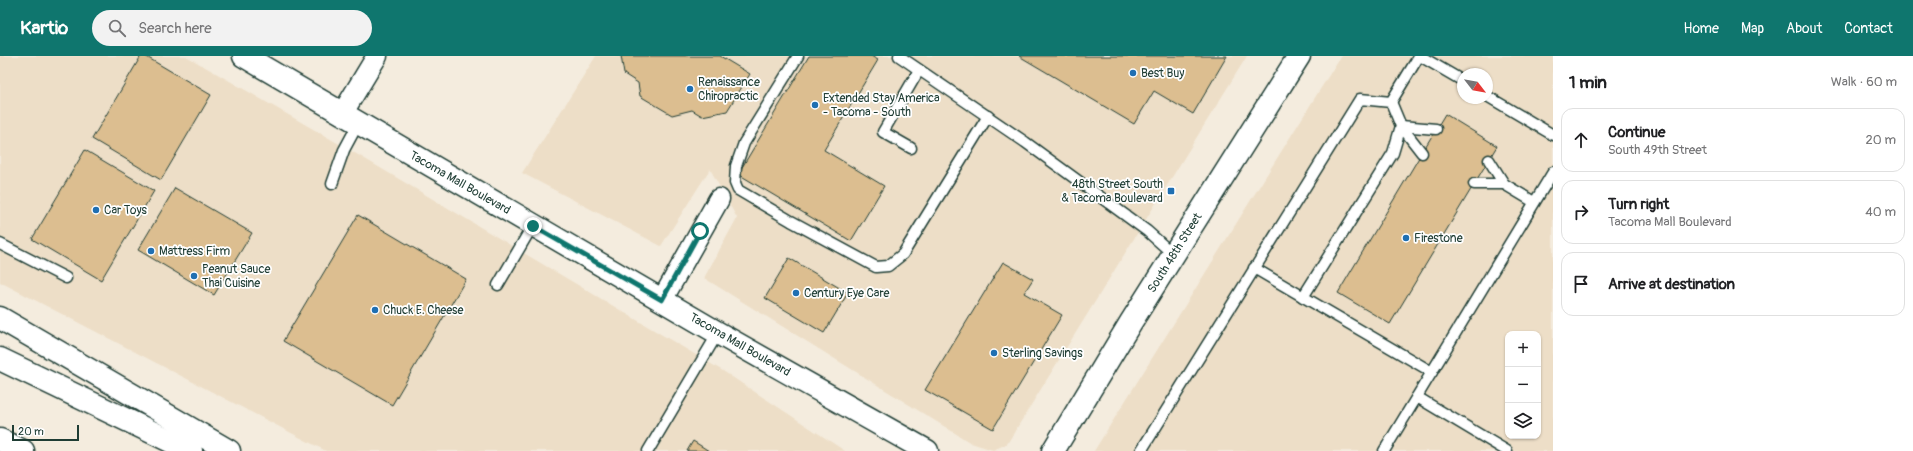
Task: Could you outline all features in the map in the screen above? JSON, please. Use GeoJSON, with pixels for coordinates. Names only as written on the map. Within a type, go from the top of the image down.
{"type":"FeatureCollection","features":[{"type":"Feature","properties":{"kind":"main road","name":"Tacoma Mall Boulevard"},"geometry":{"type":"LineString","coordinates":[[244,56],[718,333],[927,451]]}},
{"type":"Feature","properties":{"kind":"main road","name":"South 48th Street"},"geometry":{"type":"LineString","coordinates":[[1053,451],[1299,56]]}},
{"type":"Feature","properties":{"kind":"main road"},"geometry":{"type":"LineString","coordinates":[[0,318],[229,451]]}},
{"type":"Feature","properties":{"kind":"main road"},"geometry":{"type":"LineString","coordinates":[[0,359],[191,451]]}},
{"type":"Feature","properties":{"kind":"main road"},"geometry":{"type":"LineString","coordinates":[[0,440],[23,451]]}},
{"type":"Feature","properties":{"kind":"street"},"geometry":{"type":"LineString","coordinates":[[350,119],[377,56]]}},
{"type":"Feature","properties":{"kind":"street"},"geometry":{"type":"LineString","coordinates":[[662,300],[720,199]]}},
{"type":"Feature","properties":{"kind":"lane"},"geometry":{"type":"LineString","coordinates":[[899,56],[988,116],[1147,231],[1174,255]]}},
{"type":"Feature","properties":{"kind":"lane"},"geometry":{"type":"LineString","coordinates":[[1391,102],[1420,56],[1457,78]]}},
{"type":"Feature","properties":{"kind":"lane"},"geometry":{"type":"LineString","coordinates":[[794,58],[744,143],[736,166],[735,183],[738,190],[791,221],[876,267],[888,266],[903,254],[988,116]]}},
{"type":"Feature","properties":{"kind":"lane"},"geometry":{"type":"LineString","coordinates":[[911,148],[883,132],[919,70]]}},
{"type":"Feature","properties":{"kind":"lane"},"geometry":{"type":"LineString","coordinates":[[1141,451],[1360,99],[1391,102]]}},
{"type":"Feature","properties":{"kind":"lane"},"geometry":{"type":"LineString","coordinates":[[1493,100],[1553,135]]}},
{"type":"Feature","properties":{"kind":"lane"},"geometry":{"type":"LineString","coordinates":[[1391,102],[1401,126],[1422,153]]}},
{"type":"Feature","properties":{"kind":"lane"},"geometry":{"type":"LineString","coordinates":[[332,184],[344,150],[350,119]]}},
{"type":"Feature","properties":{"kind":"lane"},"geometry":{"type":"LineString","coordinates":[[1401,126],[1436,129]]}},
{"type":"Feature","properties":{"kind":"lane"},"geometry":{"type":"LineString","coordinates":[[1303,297],[1394,152],[1401,126]]}},
{"type":"Feature","properties":{"kind":"lane"},"geometry":{"type":"LineString","coordinates":[[1489,160],[1504,184],[1534,202]]}},
{"type":"Feature","properties":{"kind":"lane"},"geometry":{"type":"LineString","coordinates":[[1384,451],[1553,172]]}},
{"type":"Feature","properties":{"kind":"lane"},"geometry":{"type":"LineString","coordinates":[[1474,184],[1504,184]]}},
{"type":"Feature","properties":{"kind":"lane"},"geometry":{"type":"LineString","coordinates":[[498,285],[533,226]]}},
{"type":"Feature","properties":{"kind":"lane"},"geometry":{"type":"LineString","coordinates":[[0,244],[66,278]]}},
{"type":"Feature","properties":{"kind":"lane"},"geometry":{"type":"LineString","coordinates":[[1254,268],[1432,372]]}},
{"type":"Feature","properties":{"kind":"lane"},"geometry":{"type":"LineString","coordinates":[[648,451],[718,333]]}},
{"type":"Feature","properties":{"kind":"lane"},"geometry":{"type":"LineString","coordinates":[[1417,397],[1507,451]]}},
{"type":"Feature","properties":{"kind":"shaded area"},"geometry":{"type":"Polygon","coordinates":[[[0,56],[186,56],[360,156],[723,371],[845,451],[326,451],[0,282],[0,56]]]}},
{"type":"Feature","properties":{"kind":"shaded area"},"geometry":{"type":"Polygon","coordinates":[[[596,56],[1247,56],[1007,444],[993,450],[971,443],[704,278],[737,218],[710,169],[661,246],[522,173],[596,56]]]}},
{"type":"Feature","properties":{"kind":"shaded area"},"geometry":{"type":"Polygon","coordinates":[[[1341,56],[1553,56],[1553,451],[1094,451],[1341,56]]]}},
{"type":"Feature","properties":{"kind":"building"},"geometry":{"type":"Polygon","coordinates":[[[141,56],[145,56],[211,95],[161,180],[92,139],[141,56]]]}},
{"type":"Feature","properties":{"kind":"building","name":"Renaissance Chiropractic"},"geometry":{"type":"Polygon","coordinates":[[[621,56],[720,56],[750,74],[727,111],[702,116],[692,110],[672,115],[640,96],[638,83],[624,74],[621,56]]]}},
{"type":"Feature","properties":{"kind":"building","name":"Extended Stay America - Tacoma - South"},"geometry":{"type":"Polygon","coordinates":[[[809,56],[871,56],[878,60],[824,150],[884,186],[851,241],[738,174],[809,56]]]}},
{"type":"Feature","properties":{"kind":"building","name":"Best Buy"},"geometry":{"type":"Polygon","coordinates":[[[1019,56],[1227,56],[1193,114],[1154,91],[1134,124],[1019,56]]]}},
{"type":"Feature","properties":{"kind":"building","name":"Firestone"},"geometry":{"type":"Polygon","coordinates":[[[1445,114],[1497,146],[1390,324],[1338,293],[1445,114]]]}},
{"type":"Feature","properties":{"kind":"building"},"geometry":{"type":"Polygon","coordinates":[[[85,150],[154,191],[101,280],[32,239],[85,150]]]}},
{"type":"Feature","properties":{"kind":"building"},"geometry":{"type":"Polygon","coordinates":[[[175,188],[252,233],[214,295],[138,250],[175,188]]]}},
{"type":"Feature","properties":{"kind":"building","name":"Chuck E. Cheese"},"geometry":{"type":"Polygon","coordinates":[[[358,215],[466,279],[392,405],[283,341],[358,215]]]}},
{"type":"Feature","properties":{"kind":"building"},"geometry":{"type":"Polygon","coordinates":[[[789,258],[848,293],[824,333],[765,298],[789,258]]]}},
{"type":"Feature","properties":{"kind":"building","name":"Sterling Savings"},"geometry":{"type":"Polygon","coordinates":[[[1003,262],[1033,279],[1024,293],[1062,315],[993,429],[925,390],[1003,262]]]}},
{"type":"Feature","properties":{"kind":"building"},"geometry":{"type":"Polygon","coordinates":[[[693,441],[709,451],[687,451],[693,441]]]}},
{"type":"Feature","properties":{"kind":"place","name":"Best Buy"},"geometry":{"type":"Point","coordinates":[1133,73]}},
{"type":"Feature","properties":{"kind":"place","name":"Renaissance Chiropractic"},"geometry":{"type":"Point","coordinates":[690,89]}},
{"type":"Feature","properties":{"kind":"place","name":"Extended Stay America - Tacoma - South"},"geometry":{"type":"Point","coordinates":[815,105]}},
{"type":"Feature","properties":{"kind":"place","name":"48th Street South & Tacoma Boulevard"},"geometry":{"type":"Point","coordinates":[1171,191]}},
{"type":"Feature","properties":{"kind":"place","name":"Car Toys"},"geometry":{"type":"Point","coordinates":[96,210]}},
{"type":"Feature","properties":{"kind":"place","name":"Firestone"},"geometry":{"type":"Point","coordinates":[1406,238]}},
{"type":"Feature","properties":{"kind":"place","name":"Mattress Firm"},"geometry":{"type":"Point","coordinates":[151,251]}},
{"type":"Feature","properties":{"kind":"place","name":"Peanut Sauce Thai Cuisine"},"geometry":{"type":"Point","coordinates":[194,276]}},
{"type":"Feature","properties":{"kind":"place","name":"Century Eye Care"},"geometry":{"type":"Point","coordinates":[796,293]}},
{"type":"Feature","properties":{"kind":"place","name":"Chuck E. Cheese"},"geometry":{"type":"Point","coordinates":[375,310]}},
{"type":"Feature","properties":{"kind":"place","name":"Sterling Savings"},"geometry":{"type":"Point","coordinates":[994,353]}},
{"type":"Feature","properties":{"kind":"route"},"geometry":{"type":"LineString","coordinates":[[533,226],[662,300],[700,231]]}}]}
